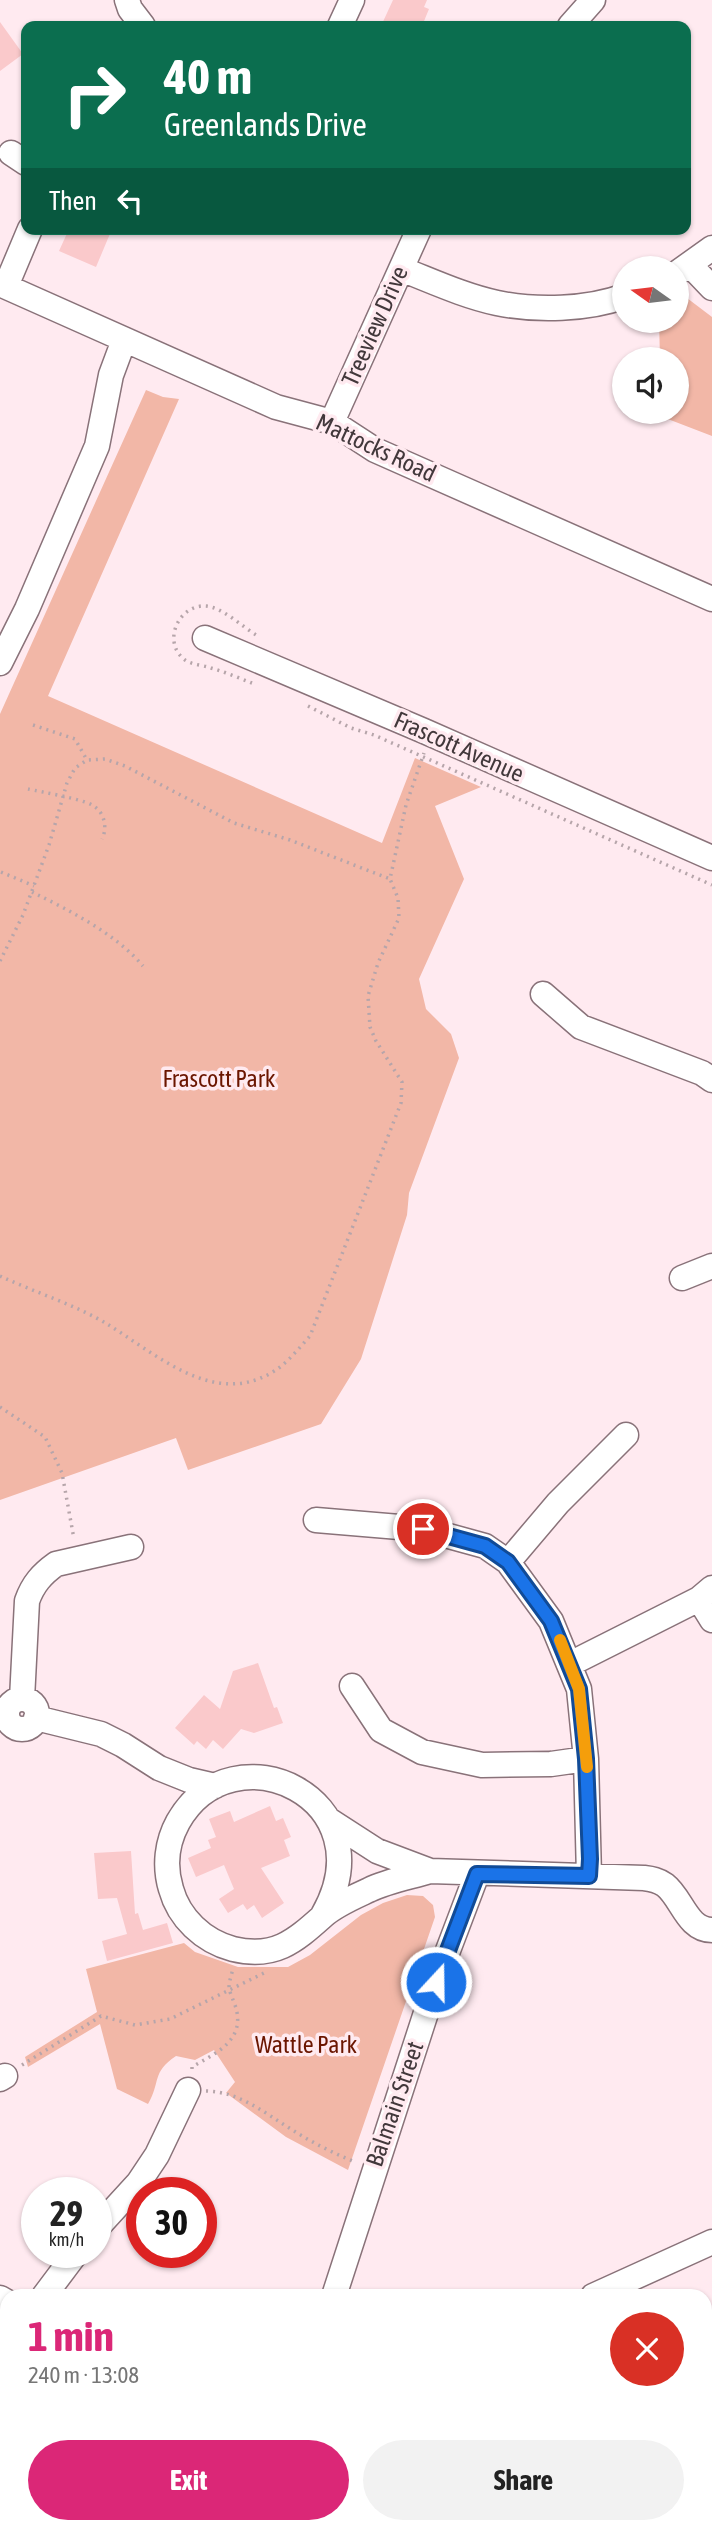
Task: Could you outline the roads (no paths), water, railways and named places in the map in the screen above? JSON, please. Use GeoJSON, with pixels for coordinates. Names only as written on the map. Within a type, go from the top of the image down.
{"type":"FeatureCollection","features":[{"type":"Feature","properties":{"kind":"street"},"geometry":{"type":"LineString","coordinates":[[127,0],[138,21]]}},
{"type":"Feature","properties":{"kind":"street"},"geometry":{"type":"LineString","coordinates":[[342,21],[352,0]]}},
{"type":"Feature","properties":{"kind":"street"},"geometry":{"type":"LineString","coordinates":[[574,21],[593,0]]}},
{"type":"Feature","properties":{"kind":"street"},"geometry":{"type":"LineString","coordinates":[[3,285],[27,235]]}},
{"type":"Feature","properties":{"kind":"street","name":"Treeview Drive"},"geometry":{"type":"LineString","coordinates":[[332,422],[416,235]]}},
{"type":"Feature","properties":{"kind":"street"},"geometry":{"type":"LineString","coordinates":[[690,264],[712,248]]}},
{"type":"Feature","properties":{"kind":"street"},"geometry":{"type":"LineString","coordinates":[[401,269],[497,303],[538,307],[581,305],[612,299]]}},
{"type":"Feature","properties":{"kind":"street"},"geometry":{"type":"LineString","coordinates":[[690,273],[712,288]]}},
{"type":"Feature","properties":{"kind":"street","name":"Mattocks Road"},"geometry":{"type":"LineString","coordinates":[[3,285],[287,412],[332,422],[375,450],[712,599]]}},
{"type":"Feature","properties":{"kind":"street"},"geometry":{"type":"LineString","coordinates":[[0,663],[27,609],[97,446],[111,374],[124,340]]}},
{"type":"Feature","properties":{"kind":"street","name":"Frascott Avenue"},"geometry":{"type":"LineString","coordinates":[[205,638],[430,733],[712,858]]}},
{"type":"Feature","properties":{"kind":"street"},"geometry":{"type":"LineString","coordinates":[[543,994],[581,1027],[702,1073],[712,1080]]}},
{"type":"Feature","properties":{"kind":"street"},"geometry":{"type":"LineString","coordinates":[[682,1278],[712,1266]]}},
{"type":"Feature","properties":{"kind":"street"},"geometry":{"type":"LineString","coordinates":[[508,1562],[558,1503],[626,1435]]}},
{"type":"Feature","properties":{"kind":"street"},"geometry":{"type":"LineString","coordinates":[[316,1520],[423,1529],[485,1546],[508,1562],[551,1621],[579,1689],[586,1759],[589,1876]]}},
{"type":"Feature","properties":{"kind":"street"},"geometry":{"type":"LineString","coordinates":[[131,1547],[56,1564],[46,1570],[31,1589],[27,1601],[16,1712],[101,1734],[159,1768],[189,1780],[215,1786]]}},
{"type":"Feature","properties":{"kind":"street"},"geometry":{"type":"LineString","coordinates":[[570,1664],[708,1602]]}},
{"type":"Feature","properties":{"kind":"street"},"geometry":{"type":"LineString","coordinates":[[352,1686],[381,1730],[422,1752],[482,1765],[551,1764],[586,1759]]}},
{"type":"Feature","properties":{"kind":"street"},"geometry":{"type":"LineString","coordinates":[[159,1768],[173,1789],[183,1814]]}},
{"type":"Feature","properties":{"kind":"street"},"geometry":{"type":"LineString","coordinates":[[328,1820],[337,1840],[340,1869],[333,1898],[323,1916],[309,1931],[290,1943],[259,1951],[227,1947],[199,1932],[178,1907],[168,1876],[170,1844],[183,1814],[198,1798],[215,1786],[250,1777],[284,1783],[305,1794],[328,1820],[377,1851],[430,1871],[657,1880],[668,1887],[697,1926],[710,1931]]}},
{"type":"Feature","properties":{"kind":"street"},"geometry":{"type":"LineString","coordinates":[[323,1916],[371,1888],[430,1871]]}},
{"type":"Feature","properties":{"kind":"street","name":"Balmain Street"},"geometry":{"type":"LineString","coordinates":[[336,2289],[436,1982],[477,1874]]}},
{"type":"Feature","properties":{"kind":"street"},"geometry":{"type":"LineString","coordinates":[[112,2212],[139,2182],[163,2145],[188,2090]]}},
{"type":"Feature","properties":{"kind":"street"},"geometry":{"type":"LineString","coordinates":[[608,2289],[712,2242]]}},
{"type":"Feature","properties":{"kind":"street"},"geometry":{"type":"LineString","coordinates":[[49,2289],[64,2268]]}},
{"type":"Feature","properties":{"kind":"park label","name":"Frascott Park"},"geometry":{"type":"Point","coordinates":[219,1079]}},
{"type":"Feature","properties":{"kind":"park label","name":"Wattle Park"},"geometry":{"type":"Point","coordinates":[306,2045]}}]}
